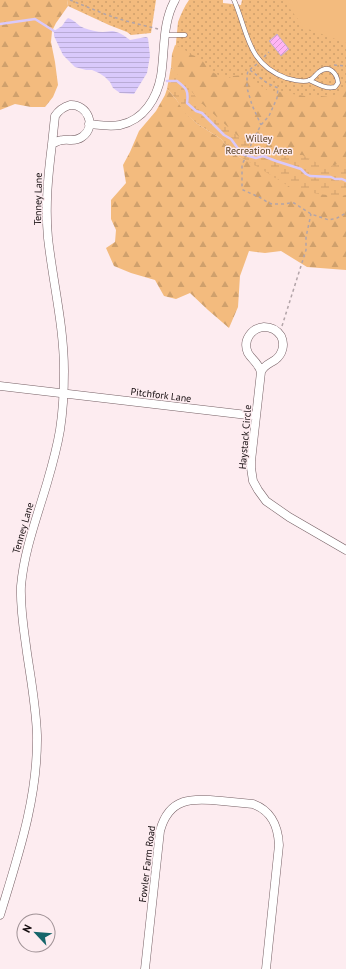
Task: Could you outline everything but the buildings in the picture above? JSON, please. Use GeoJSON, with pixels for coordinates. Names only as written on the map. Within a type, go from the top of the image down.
{"type":"FeatureCollection","features":[{"type":"Feature","properties":{"kind":"street"},"geometry":{"type":"LineString","coordinates":[[52,144],[58,140],[74,140],[81,138],[86,133],[89,124],[100,126],[121,125],[138,117],[147,109],[160,81],[165,32],[170,10],[175,0]]}},
{"type":"Feature","properties":{"kind":"street","name":"Tenney Lane"},"geometry":{"type":"LineString","coordinates":[[0,915],[27,821],[36,762],[36,715],[23,629],[21,586],[25,559],[31,535],[57,444],[63,394],[64,361],[62,338],[47,221],[47,194],[55,116],[62,108],[73,105],[80,107],[86,112],[88,115],[89,124]]}},
{"type":"Feature","properties":{"kind":"street"},"geometry":{"type":"LineString","coordinates":[[261,327],[271,328],[277,332],[282,342],[282,351],[276,359],[266,365],[261,372],[248,352],[246,345],[247,339],[253,331],[261,327]]}},
{"type":"Feature","properties":{"kind":"street","name":"Haystack Circle"},"geometry":{"type":"LineString","coordinates":[[261,372],[251,454],[253,481],[266,501],[346,550]]}},
{"type":"Feature","properties":{"kind":"street","name":"Pitchfork Lane"},"geometry":{"type":"LineString","coordinates":[[0,386],[256,416]]}},
{"type":"Feature","properties":{"kind":"street","name":"Fowler Farm Road"},"geometry":{"type":"LineString","coordinates":[[145,969],[162,823],[169,812],[176,805],[188,800],[197,799],[253,804],[262,808],[270,815],[277,827],[280,845],[266,969]]}},
{"type":"Feature","properties":{"kind":"lane"},"geometry":{"type":"LineString","coordinates":[[234,0],[252,50],[261,63],[270,70],[296,81],[309,80],[330,88],[335,87],[338,83],[333,71],[327,69],[320,71],[309,80]]}},
{"type":"Feature","properties":{"kind":"lane"},"geometry":{"type":"LineString","coordinates":[[165,32],[185,36]]}},
{"type":"Feature","properties":{"kind":"path"},"geometry":{"type":"LineString","coordinates":[[70,0],[126,22],[165,32]]}},
{"type":"Feature","properties":{"kind":"path"},"geometry":{"type":"LineString","coordinates":[[333,65],[346,66]]}},
{"type":"Feature","properties":{"kind":"path"},"geometry":{"type":"LineString","coordinates":[[254,66],[247,75],[248,93],[261,125]]}},
{"type":"Feature","properties":{"kind":"path"},"geometry":{"type":"LineString","coordinates":[[250,70],[267,83],[278,88],[277,98],[268,116],[248,148],[243,161],[241,172],[243,190],[269,203],[294,203],[311,214],[332,220],[346,213]]}},
{"type":"Feature","properties":{"kind":"path"},"geometry":{"type":"LineString","coordinates":[[277,332],[284,323],[306,250],[306,237],[311,214]]}},
{"type":"Feature","properties":{"kind":"green space"},"geometry":{"type":"Polygon","coordinates":[[[0,0],[67,0],[68,6],[52,31],[51,42],[58,85],[53,97],[45,107],[31,107],[15,104],[0,110],[0,0]]]}},
{"type":"Feature","properties":{"kind":"green space"},"geometry":{"type":"Polygon","coordinates":[[[67,0],[156,0],[151,33],[131,35],[68,6],[67,0]]]}},
{"type":"Feature","properties":{"kind":"green space","name":"Willey Recreation Area"},"geometry":{"type":"Polygon","coordinates":[[[189,0],[223,0],[223,3],[241,5],[242,0],[346,0],[346,263],[172,85],[178,22],[189,0]]]}},
{"type":"Feature","properties":{"kind":"green space"},"geometry":{"type":"Polygon","coordinates":[[[283,0],[346,0],[346,43],[300,26],[301,23],[283,0]]]}},
{"type":"Feature","properties":{"kind":"green space"},"geometry":{"type":"Polygon","coordinates":[[[175,45],[192,55],[199,57],[212,72],[227,79],[233,76],[244,75],[251,77],[267,90],[305,96],[314,95],[329,97],[346,88],[346,162],[331,166],[316,162],[302,155],[280,156],[239,137],[201,103],[171,67],[172,54],[175,45]]]}},
{"type":"Feature","properties":{"kind":"green space"},"geometry":{"type":"Polygon","coordinates":[[[171,67],[201,103],[239,137],[280,156],[302,155],[316,162],[331,166],[346,162],[346,195],[336,196],[318,194],[290,187],[237,156],[221,139],[196,123],[184,112],[176,99],[167,89],[171,67]]]}},
{"type":"Feature","properties":{"kind":"green space"},"geometry":{"type":"Polygon","coordinates":[[[167,89],[185,112],[196,123],[221,139],[237,156],[290,187],[336,196],[346,195],[346,270],[307,267],[281,251],[265,253],[249,251],[240,276],[238,307],[229,328],[190,293],[176,299],[164,296],[155,280],[114,266],[106,248],[115,242],[116,230],[111,219],[111,200],[126,183],[123,165],[139,131],[156,111],[167,89]]]}},
{"type":"Feature","properties":{"kind":"shaded area"},"geometry":{"type":"Polygon","coordinates":[[[68,18],[84,28],[98,32],[114,31],[122,34],[130,40],[146,37],[148,38],[150,56],[147,73],[134,94],[120,93],[113,88],[105,77],[99,73],[92,70],[75,67],[63,55],[54,36],[54,31],[62,26],[68,18]]]}},
{"type":"Feature","properties":{"kind":"waterway"},"geometry":{"type":"LineString","coordinates":[[0,24],[35,19],[54,31]]}},
{"type":"Feature","properties":{"kind":"waterway"},"geometry":{"type":"LineString","coordinates":[[167,81],[177,81],[183,86],[188,95],[187,103],[196,111],[202,113],[224,135],[231,139],[242,154],[256,158],[263,156],[301,169],[310,176],[331,177],[346,181]]}}]}
